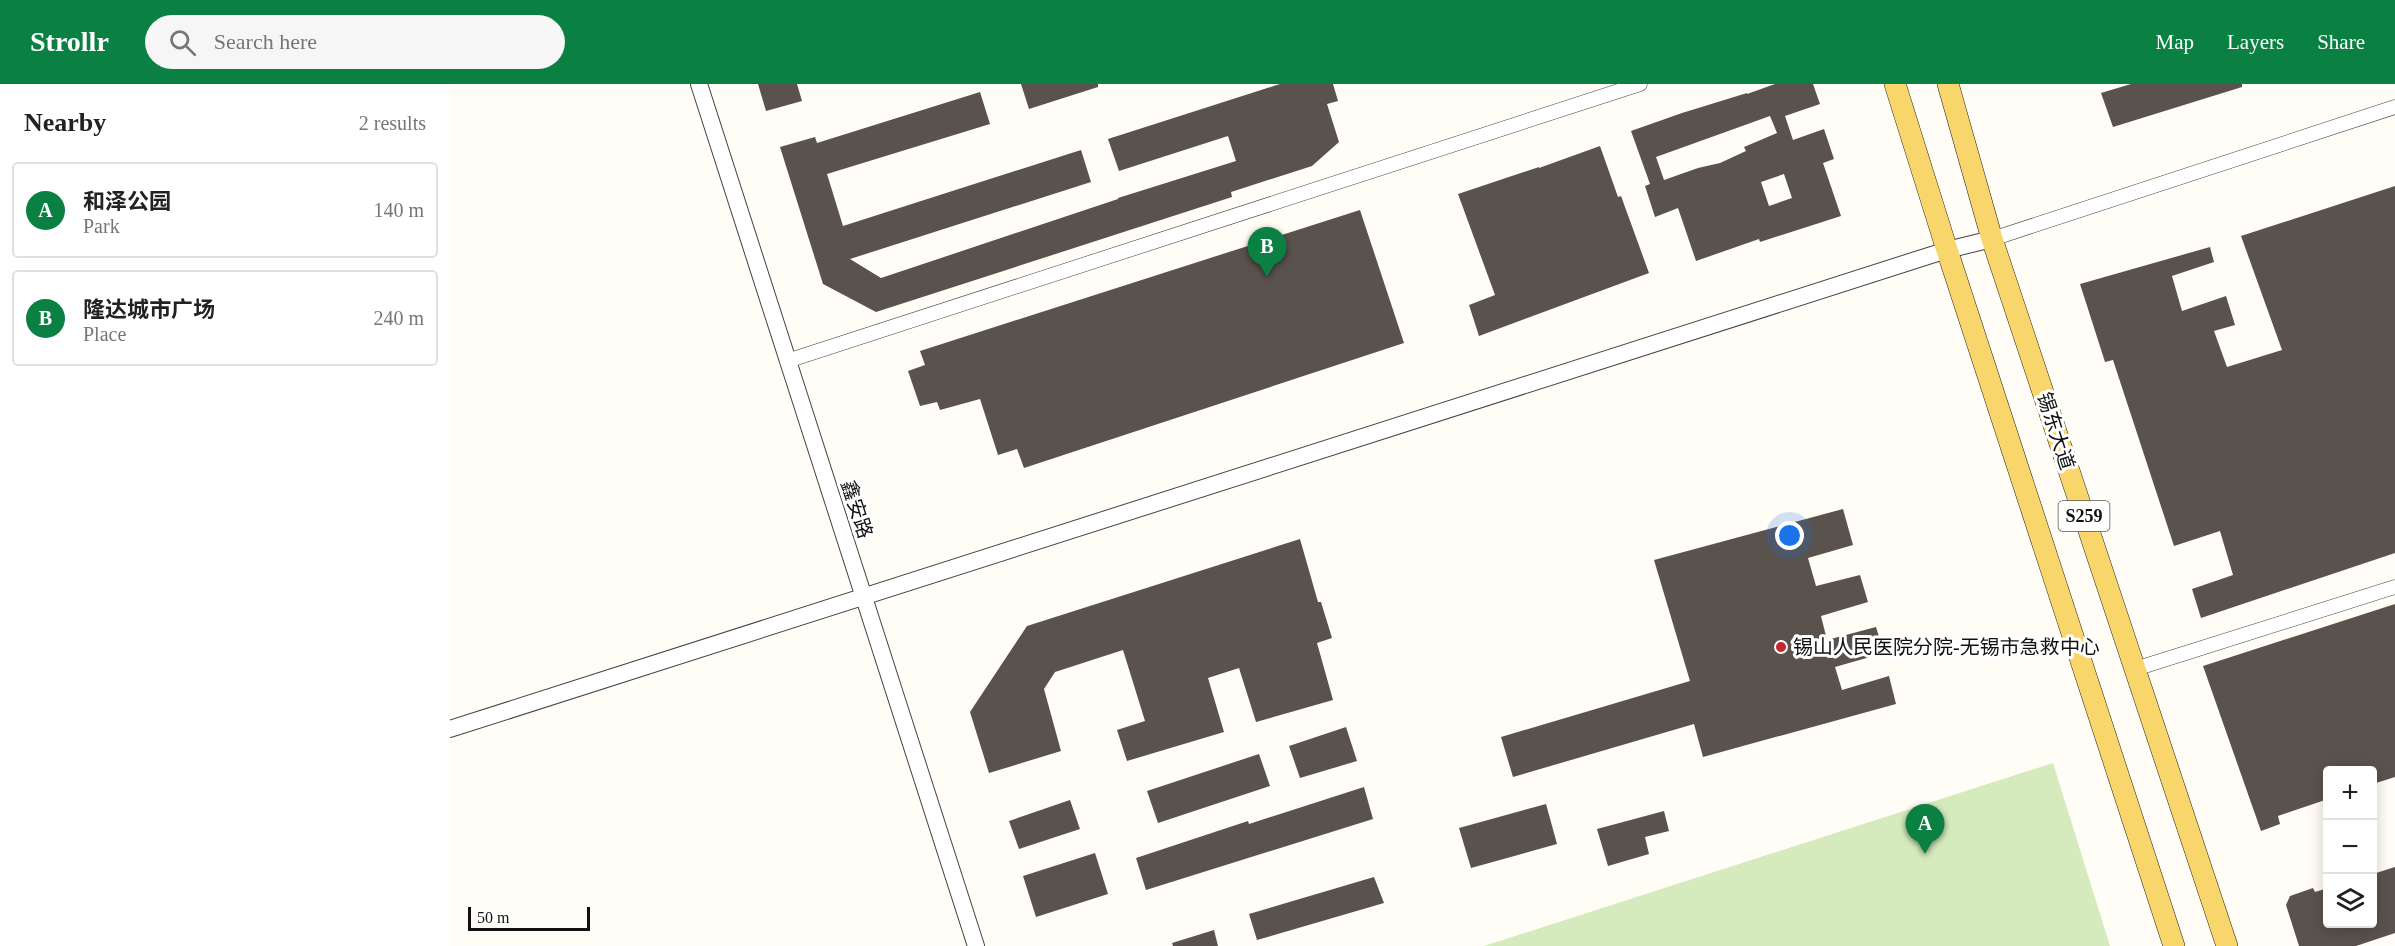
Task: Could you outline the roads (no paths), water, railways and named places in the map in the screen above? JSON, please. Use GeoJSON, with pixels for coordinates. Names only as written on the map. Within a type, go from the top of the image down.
{"type":"FeatureCollection","features":[{"type":"Feature","properties":{"kind":"main road","name":"S259"},"geometry":{"type":"LineString","coordinates":[[1895,84],[2174,946]]}},
{"type":"Feature","properties":{"kind":"main road","name":"锡东大道"},"geometry":{"type":"LineString","coordinates":[[1948,84],[1992,239],[2228,946]]}},
{"type":"Feature","properties":{"kind":"street","name":"鑫安路"},"geometry":{"type":"LineString","coordinates":[[699,84],[976,946]]}},
{"type":"Feature","properties":{"kind":"street"},"geometry":{"type":"LineString","coordinates":[[787,361],[1640,84]]}},
{"type":"Feature","properties":{"kind":"street"},"geometry":{"type":"LineString","coordinates":[[450,729],[1947,250],[1992,239],[2395,107]]}},
{"type":"Feature","properties":{"kind":"street"},"geometry":{"type":"LineString","coordinates":[[2135,669],[2395,587]]}},
{"type":"Feature","properties":{"kind":"place","name":"隆达城市广场"},"geometry":{"type":"Point","coordinates":[1267,277]}},
{"type":"Feature","properties":{"kind":"place","name":"锡山人民医院分院-无锡市急救中心"},"geometry":{"type":"Point","coordinates":[1781,647]}},
{"type":"Feature","properties":{"kind":"place","name":"和泽公园"},"geometry":{"type":"Point","coordinates":[1925,854]}}]}
